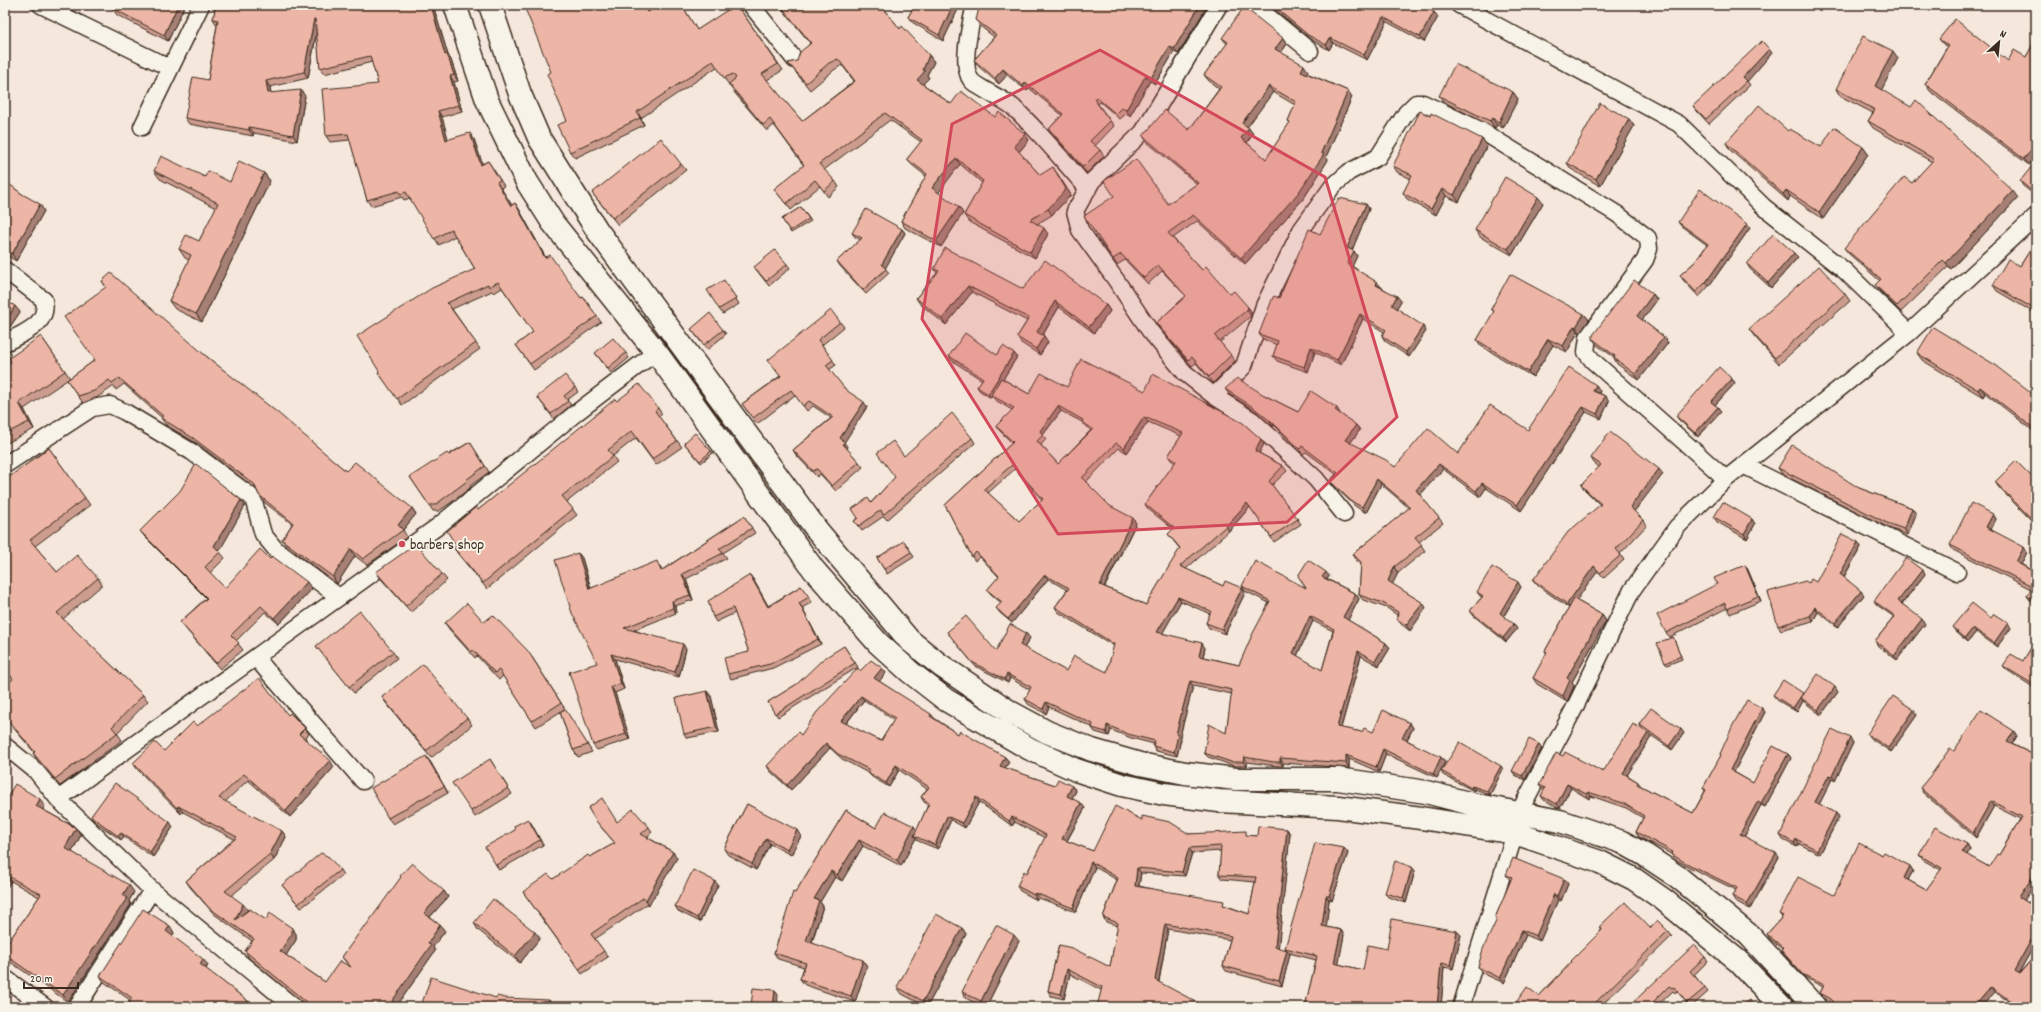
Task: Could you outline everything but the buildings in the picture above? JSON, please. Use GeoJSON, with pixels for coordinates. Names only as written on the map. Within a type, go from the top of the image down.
{"type":"FeatureCollection","features":[{"type":"Feature","properties":{"kind":"main road"},"geometry":{"type":"LineString","coordinates":[[455,5],[487,100],[527,182],[553,223],[656,352],[814,570],[878,643],[910,672],[946,700],[1030,748],[1076,770],[1122,785],[1164,794],[1218,801],[1338,807],[1421,818],[1517,824],[1560,821],[1622,842],[1646,855],[1709,901],[1749,935],[1815,1007]]}},
{"type":"Feature","properties":{"kind":"main road"},"geometry":{"type":"LineString","coordinates":[[490,5],[518,88],[539,138],[597,230],[817,530],[883,611],[914,644],[973,689],[1010,712],[1047,732],[1092,750],[1140,764],[1185,773],[1236,779],[1338,779],[1426,792],[1517,824],[1634,879],[1664,900],[1738,961],[1782,1007]]}},
{"type":"Feature","properties":{"kind":"main road"},"geometry":{"type":"LineString","coordinates":[[1765,989],[1789,978]]}},
{"type":"Feature","properties":{"kind":"street"},"geometry":{"type":"LineString","coordinates":[[41,5],[170,68]]}},
{"type":"Feature","properties":{"kind":"street"},"geometry":{"type":"LineString","coordinates":[[142,127],[201,5]]}},
{"type":"Feature","properties":{"kind":"street"},"geometry":{"type":"LineString","coordinates":[[751,5],[795,60]]}},
{"type":"Feature","properties":{"kind":"street"},"geometry":{"type":"LineString","coordinates":[[975,5],[969,34],[966,64],[971,80],[1013,107],[1039,133],[1088,189]]}},
{"type":"Feature","properties":{"kind":"street"},"geometry":{"type":"LineString","coordinates":[[1219,5],[1142,132],[1092,181],[1075,211],[1080,230],[1150,331],[1185,373],[1214,396],[1252,420],[1316,479],[1344,514]]}},
{"type":"Feature","properties":{"kind":"street"},"geometry":{"type":"LineString","coordinates":[[1254,5],[1310,50]]}},
{"type":"Feature","properties":{"kind":"street"},"geometry":{"type":"LineString","coordinates":[[1459,5],[1679,124],[1764,207],[1845,271],[1909,332]]}},
{"type":"Feature","properties":{"kind":"street"},"geometry":{"type":"LineString","coordinates":[[1214,396],[1244,366],[1264,306],[1301,230],[1332,187],[1349,172],[1378,157],[1406,113],[1416,103],[1424,102],[1480,130],[1617,214],[1648,238],[1649,249],[1645,260],[1588,337],[1586,352],[1593,361],[1726,479]]}},
{"type":"Feature","properties":{"kind":"street"},"geometry":{"type":"LineString","coordinates":[[1461,1007],[1517,824],[1632,590],[1678,526],[1726,479],[1909,332],[2036,216]]}},
{"type":"Feature","properties":{"kind":"street"},"geometry":{"type":"LineString","coordinates":[[5,270],[44,300],[46,310],[40,322],[5,343]]}},
{"type":"Feature","properties":{"kind":"street"},"geometry":{"type":"LineString","coordinates":[[58,799],[437,528],[576,413],[656,352]]}},
{"type":"Feature","properties":{"kind":"street"},"geometry":{"type":"LineString","coordinates":[[5,464],[92,408],[110,405],[126,412],[192,452],[253,498],[263,534],[276,550],[339,597]]}},
{"type":"Feature","properties":{"kind":"street"},"geometry":{"type":"LineString","coordinates":[[1743,466],[1957,572]]}},
{"type":"Feature","properties":{"kind":"street"},"geometry":{"type":"LineString","coordinates":[[256,658],[363,781]]}},
{"type":"Feature","properties":{"kind":"street"},"geometry":{"type":"LineString","coordinates":[[5,746],[36,771],[58,799],[152,890],[294,1007]]}},
{"type":"Feature","properties":{"kind":"street"},"geometry":{"type":"LineString","coordinates":[[77,1007],[152,890]]}},
{"type":"Feature","properties":{"kind":"street"},"geometry":{"type":"LineString","coordinates":[[5,978],[45,1007]]}},
{"type":"Feature","properties":{"kind":"highlighted area"},"geometry":{"type":"Polygon","coordinates":[[[1100,50],[1325,177],[1397,417],[1287,522],[1058,534],[922,319],[952,124],[1100,50]]]}},
{"type":"Feature","properties":{"kind":"place","name":"barbers shop"},"geometry":{"type":"Point","coordinates":[402,544]}}]}
